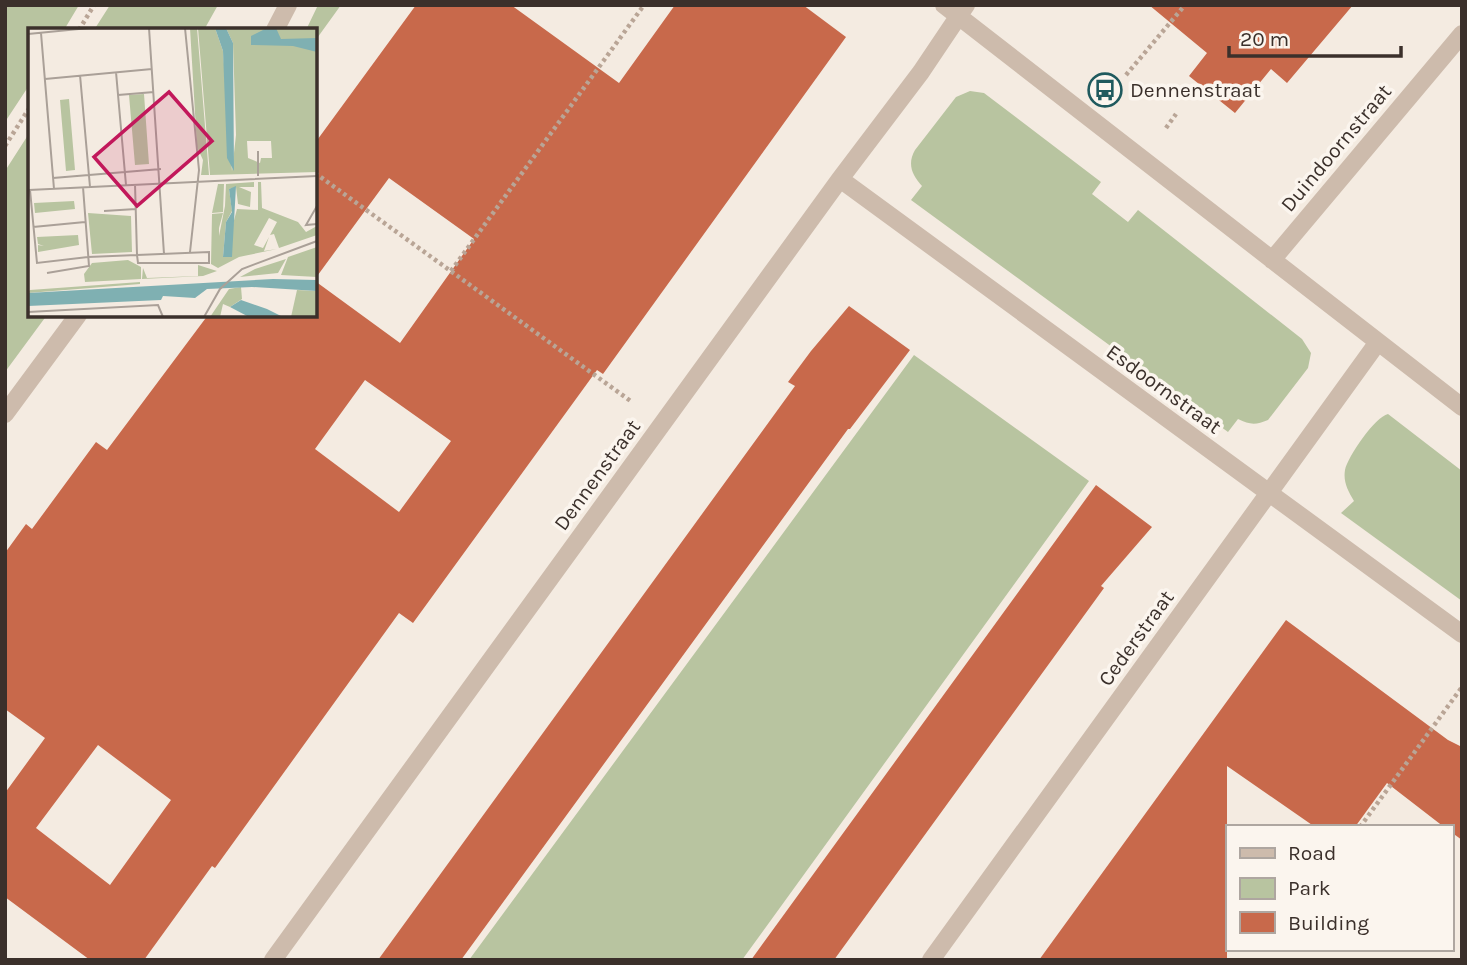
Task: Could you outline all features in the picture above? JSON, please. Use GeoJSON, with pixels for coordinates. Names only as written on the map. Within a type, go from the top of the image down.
{"type":"FeatureCollection","features":[{"type":"Feature","properties":{"kind":"street"},"geometry":{"type":"LineString","coordinates":[[276,28],[288,5]]}},
{"type":"Feature","properties":{"kind":"street"},"geometry":{"type":"LineString","coordinates":[[956,9],[1462,407]]}},
{"type":"Feature","properties":{"kind":"street","name":"Dennenstraat"},"geometry":{"type":"LineString","coordinates":[[273,960],[840,179],[921,72],[956,9]]}},
{"type":"Feature","properties":{"kind":"street","name":"Duindoornstraat"},"geometry":{"type":"LineString","coordinates":[[1272,260],[1462,34]]}},
{"type":"Feature","properties":{"kind":"street","name":"Esdoornstraat"},"geometry":{"type":"LineString","coordinates":[[840,179],[1462,634]]}},
{"type":"Feature","properties":{"kind":"street"},"geometry":{"type":"LineString","coordinates":[[5,414],[77,317]]}},
{"type":"Feature","properties":{"kind":"street","name":"Cederstraat"},"geometry":{"type":"LineString","coordinates":[[930,960],[1378,342]]}},
{"type":"Feature","properties":{"kind":"path"},"geometry":{"type":"LineString","coordinates":[[80,28],[94,5]]}},
{"type":"Feature","properties":{"kind":"path"},"geometry":{"type":"LineString","coordinates":[[451,271],[644,5]]}},
{"type":"Feature","properties":{"kind":"path"},"geometry":{"type":"LineString","coordinates":[[1126,75],[1185,5]]}},
{"type":"Feature","properties":{"kind":"path"},"geometry":{"type":"LineString","coordinates":[[5,146],[28,110]]}},
{"type":"Feature","properties":{"kind":"path"},"geometry":{"type":"LineString","coordinates":[[1161,134],[1176,114]]}},
{"type":"Feature","properties":{"kind":"path"},"geometry":{"type":"LineString","coordinates":[[317,174],[624,396]]}},
{"type":"Feature","properties":{"kind":"path"},"geometry":{"type":"LineString","coordinates":[[1361,825],[1462,687]]}},
{"type":"Feature","properties":{"kind":"green space"},"geometry":{"type":"Polygon","coordinates":[[[5,5],[79,5],[65,28],[28,28],[28,87],[5,122],[5,5]]]}},
{"type":"Feature","properties":{"kind":"green space"},"geometry":{"type":"Polygon","coordinates":[[[110,5],[218,5],[205,28],[95,28],[110,5]]]}},
{"type":"Feature","properties":{"kind":"green space"},"geometry":{"type":"Polygon","coordinates":[[[318,5],[341,5],[317,38],[317,28],[307,28],[318,5]]]}},
{"type":"Feature","properties":{"kind":"green space"},"geometry":{"type":"Polygon","coordinates":[[[970,91],[984,93],[1101,182],[1092,194],[1128,222],[1138,210],[1302,339],[1311,353],[1308,368],[1268,420],[1253,424],[1238,419],[1228,432],[911,200],[922,186],[912,169],[911,160],[915,150],[956,97],[970,91]]]}},
{"type":"Feature","properties":{"kind":"green space"},"geometry":{"type":"Polygon","coordinates":[[[28,135],[28,317],[46,317],[5,372],[5,171],[28,135]]]}},
{"type":"Feature","properties":{"kind":"green space"},"geometry":{"type":"Polygon","coordinates":[[[914,355],[1089,481],[742,960],[469,960],[914,355]]]}},
{"type":"Feature","properties":{"kind":"green space"},"geometry":{"type":"Polygon","coordinates":[[[1388,414],[1462,471],[1462,601],[1341,513],[1354,501],[1345,482],[1347,464],[1369,429],[1388,414]]]}},
{"type":"Feature","properties":{"kind":"building"},"geometry":{"type":"Polygon","coordinates":[[[416,5],[511,5],[619,83],[675,5],[803,5],[846,37],[603,374],[597,370],[413,623],[399,613],[215,868],[212,866],[144,960],[90,960],[5,897],[5,793],[45,738],[5,709],[5,553],[26,524],[32,529],[96,442],[107,450],[207,317],[317,317],[317,282],[400,343],[474,239],[389,178],[317,276],[317,140],[416,5]],[[365,380],[315,449],[399,512],[451,441],[365,380]],[[98,745],[36,828],[110,885],[171,800],[98,745]]]}},
{"type":"Feature","properties":{"kind":"building"},"geometry":{"type":"Polygon","coordinates":[[[1149,5],[1353,5],[1287,83],[1271,69],[1235,113],[1189,76],[1207,53],[1149,5]]]}},
{"type":"Feature","properties":{"kind":"building"},"geometry":{"type":"Polygon","coordinates":[[[849,306],[910,350],[848,429],[461,960],[378,960],[795,386],[788,382],[849,306]]]}},
{"type":"Feature","properties":{"kind":"building"},"geometry":{"type":"Polygon","coordinates":[[[1096,485],[1152,527],[1101,586],[1104,588],[834,960],[751,960],[1096,485]]]}},
{"type":"Feature","properties":{"kind":"building"},"geometry":{"type":"Polygon","coordinates":[[[1286,620],[1448,740],[1462,747],[1462,840],[1453,833],[1453,825],[1441,825],[1387,783],[1356,825],[1312,825],[1227,766],[1227,960],[1039,960],[1286,620]]]}},
{"type":"Feature","properties":{"kind":"place","name":"Dennenstraat"},"geometry":{"type":"Point","coordinates":[1105,90]}}]}
